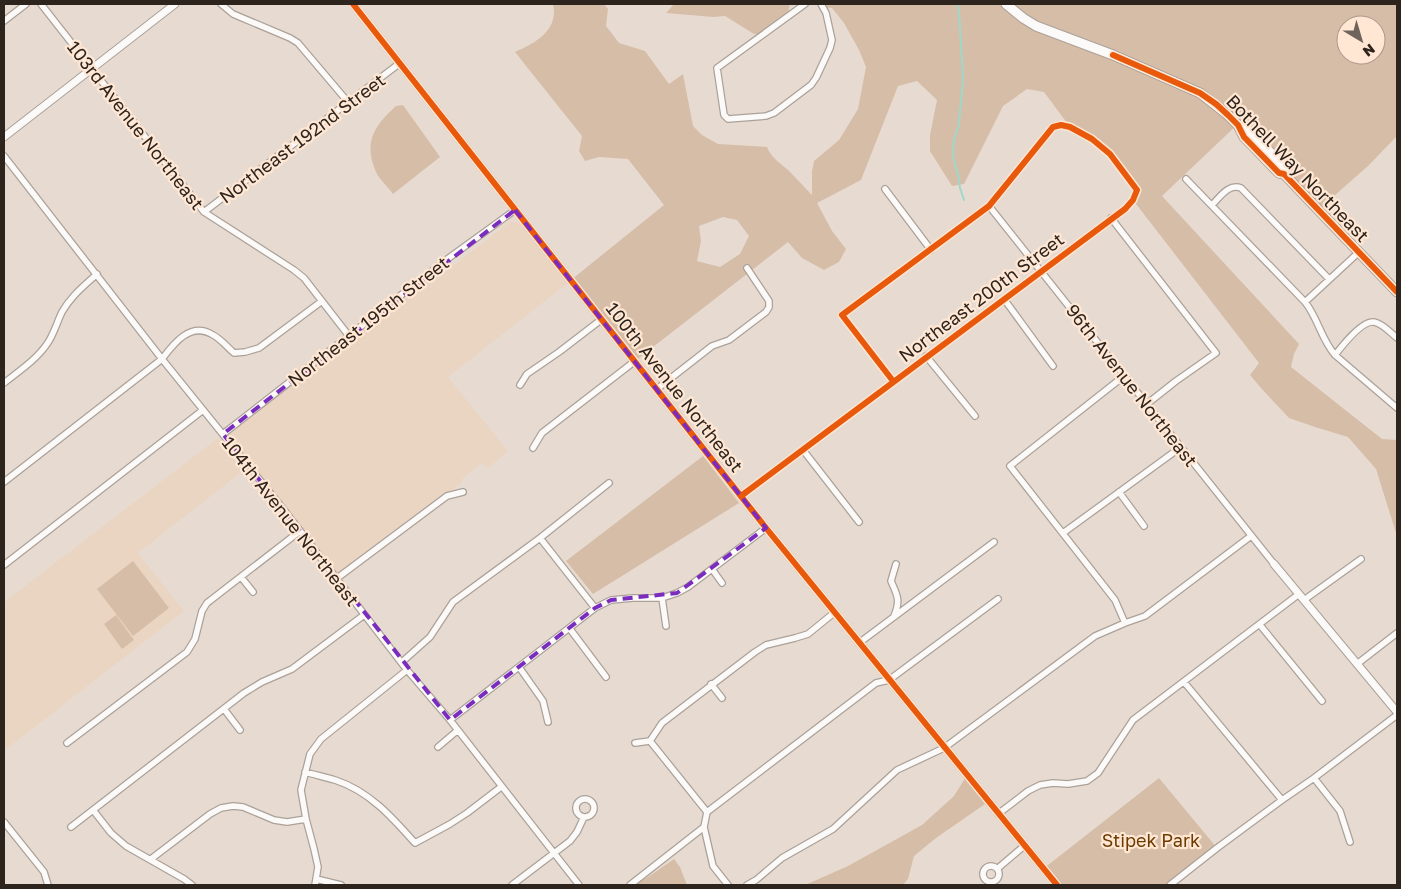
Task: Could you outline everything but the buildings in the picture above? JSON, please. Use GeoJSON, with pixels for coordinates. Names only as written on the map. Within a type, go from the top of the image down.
{"type":"FeatureCollection","features":[{"type":"Feature","properties":{"kind":"main road","name":"Bothell Way Northeast"},"geometry":{"type":"LineString","coordinates":[[1007,4],[1036,26],[1113,54],[1200,93],[1238,125],[1244,137],[1279,173],[1284,174],[1397,292]]}},
{"type":"Feature","properties":{"kind":"street"},"geometry":{"type":"LineString","coordinates":[[4,21],[26,4]]}},
{"type":"Feature","properties":{"kind":"street","name":"103rd Avenue Northeast"},"geometry":{"type":"LineString","coordinates":[[41,4],[204,212],[304,278],[349,336]]}},
{"type":"Feature","properties":{"kind":"street"},"geometry":{"type":"LineString","coordinates":[[4,137],[175,4]]}},
{"type":"Feature","properties":{"kind":"street"},"geometry":{"type":"LineString","coordinates":[[221,4],[232,14],[298,43],[348,102]]}},
{"type":"Feature","properties":{"kind":"street","name":"100th Avenue Northeast"},"geometry":{"type":"LineString","coordinates":[[353,4],[740,496],[888,680],[1057,885]]}},
{"type":"Feature","properties":{"kind":"street"},"geometry":{"type":"LineString","coordinates":[[805,4],[717,68],[724,115],[728,119],[766,116],[774,113],[811,85],[820,71],[832,40],[826,13],[821,4]]}},
{"type":"Feature","properties":{"kind":"street","name":"Northeast 192nd Street"},"geometry":{"type":"LineString","coordinates":[[204,212],[400,63]]}},
{"type":"Feature","properties":{"kind":"street","name":"Northeast 200th Street"},"geometry":{"type":"LineString","coordinates":[[740,496],[1112,218],[1133,200],[1137,190],[1110,154],[1092,139],[1070,127],[1060,125],[1053,127],[989,206]]}},
{"type":"Feature","properties":{"kind":"street","name":"104th Avenue Northeast"},"geometry":{"type":"LineString","coordinates":[[4,156],[162,359],[300,531],[407,670],[450,720],[579,885]]}},
{"type":"Feature","properties":{"kind":"street"},"geometry":{"type":"LineString","coordinates":[[1186,179],[1305,302],[1313,313],[1328,347],[1335,355],[1397,408]]}},
{"type":"Feature","properties":{"kind":"street"},"geometry":{"type":"LineString","coordinates":[[1212,205],[1228,189],[1236,186],[1241,188],[1329,280]]}},
{"type":"Feature","properties":{"kind":"street"},"geometry":{"type":"LineString","coordinates":[[885,189],[930,250]]}},
{"type":"Feature","properties":{"kind":"street"},"geometry":{"type":"LineString","coordinates":[[893,381],[842,315],[989,206]]}},
{"type":"Feature","properties":{"kind":"street","name":"96th Avenue Northeast"},"geometry":{"type":"LineString","coordinates":[[989,206],[1274,564]]}},
{"type":"Feature","properties":{"kind":"street","name":"Northeast 195th Street"},"geometry":{"type":"LineString","coordinates":[[223,434],[442,263],[515,210]]}},
{"type":"Feature","properties":{"kind":"street"},"geometry":{"type":"LineString","coordinates":[[1112,218],[1216,353],[1147,404]]}},
{"type":"Feature","properties":{"kind":"street"},"geometry":{"type":"LineString","coordinates":[[1305,302],[1358,252]]}},
{"type":"Feature","properties":{"kind":"street"},"geometry":{"type":"LineString","coordinates":[[657,389],[712,346],[729,340],[766,312],[769,307],[769,301],[747,268]]}},
{"type":"Feature","properties":{"kind":"street"},"geometry":{"type":"LineString","coordinates":[[4,383],[38,356],[48,342],[62,312],[75,294],[97,274]]}},
{"type":"Feature","properties":{"kind":"street"},"geometry":{"type":"LineString","coordinates":[[1004,299],[1053,366]]}},
{"type":"Feature","properties":{"kind":"street"},"geometry":{"type":"LineString","coordinates":[[4,482],[162,359],[179,338],[189,332],[200,331],[212,334],[234,353],[245,352],[259,348],[322,301]]}},
{"type":"Feature","properties":{"kind":"street"},"geometry":{"type":"LineString","coordinates":[[520,385],[527,374],[602,319]]}},
{"type":"Feature","properties":{"kind":"street"},"geometry":{"type":"LineString","coordinates":[[1335,355],[1368,322],[1380,324],[1397,338]]}},
{"type":"Feature","properties":{"kind":"street"},"geometry":{"type":"LineString","coordinates":[[926,356],[975,416]]}},
{"type":"Feature","properties":{"kind":"street"},"geometry":{"type":"LineString","coordinates":[[533,448],[542,432],[635,361]]}},
{"type":"Feature","properties":{"kind":"street"},"geometry":{"type":"LineString","coordinates":[[1124,376],[1010,466],[1115,600],[1125,622]]}},
{"type":"Feature","properties":{"kind":"street"},"geometry":{"type":"LineString","coordinates":[[4,565],[203,410]]}},
{"type":"Feature","properties":{"kind":"street"},"geometry":{"type":"LineString","coordinates":[[1063,533],[1181,447]]}},
{"type":"Feature","properties":{"kind":"street"},"geometry":{"type":"LineString","coordinates":[[803,450],[859,522]]}},
{"type":"Feature","properties":{"kind":"street"},"geometry":{"type":"LineString","coordinates":[[402,662],[430,638],[453,602],[540,538],[610,483]]}},
{"type":"Feature","properties":{"kind":"street"},"geometry":{"type":"LineString","coordinates":[[336,579],[447,496],[463,492]]}},
{"type":"Feature","properties":{"kind":"street"},"geometry":{"type":"LineString","coordinates":[[1118,492],[1144,526]]}},
{"type":"Feature","properties":{"kind":"street"},"geometry":{"type":"LineString","coordinates":[[450,720],[595,608],[611,600],[662,598],[677,593],[688,587],[766,528]]}},
{"type":"Feature","properties":{"kind":"street"},"geometry":{"type":"LineString","coordinates":[[67,743],[187,652],[195,639],[202,611],[207,603],[300,531]]}},
{"type":"Feature","properties":{"kind":"street"},"geometry":{"type":"LineString","coordinates":[[747,885],[756,880],[782,858],[833,829],[897,770],[944,748],[1095,636],[1125,622],[1145,616],[1252,536]]}},
{"type":"Feature","properties":{"kind":"street"},"geometry":{"type":"LineString","coordinates":[[540,538],[595,608]]}},
{"type":"Feature","properties":{"kind":"street"},"geometry":{"type":"LineString","coordinates":[[859,643],[994,542]]}},
{"type":"Feature","properties":{"kind":"street"},"geometry":{"type":"LineString","coordinates":[[998,814],[1028,791],[1040,785],[1087,781],[1107,761],[1133,720],[1260,625],[1360,559]]}},
{"type":"Feature","properties":{"kind":"street"},"geometry":{"type":"LineString","coordinates":[[893,618],[898,606],[898,597],[891,580],[896,564]]}},
{"type":"Feature","properties":{"kind":"street"},"geometry":{"type":"LineString","coordinates":[[1170,885],[1397,714],[1274,564]]}},
{"type":"Feature","properties":{"kind":"street"},"geometry":{"type":"LineString","coordinates":[[712,569],[722,583]]}},
{"type":"Feature","properties":{"kind":"street"},"geometry":{"type":"LineString","coordinates":[[241,577],[253,592]]}},
{"type":"Feature","properties":{"kind":"street"},"geometry":{"type":"LineString","coordinates":[[662,598],[666,626]]}},
{"type":"Feature","properties":{"kind":"street"},"geometry":{"type":"LineString","coordinates":[[728,885],[712,866],[704,827],[707,812],[876,683],[888,680],[998,599]]}},
{"type":"Feature","properties":{"kind":"street"},"geometry":{"type":"LineString","coordinates":[[635,743],[650,741],[662,723],[711,684],[766,645],[808,634],[835,612]]}},
{"type":"Feature","properties":{"kind":"street"},"geometry":{"type":"LineString","coordinates":[[71,827],[244,693],[262,682],[292,669],[364,615]]}},
{"type":"Feature","properties":{"kind":"street"},"geometry":{"type":"LineString","coordinates":[[1260,625],[1322,701]]}},
{"type":"Feature","properties":{"kind":"street"},"geometry":{"type":"LineString","coordinates":[[570,629],[606,676]]}},
{"type":"Feature","properties":{"kind":"street"},"geometry":{"type":"LineString","coordinates":[[1357,664],[1397,633]]}},
{"type":"Feature","properties":{"kind":"street"},"geometry":{"type":"LineString","coordinates":[[519,667],[543,700],[548,722]]}},
{"type":"Feature","properties":{"kind":"street"},"geometry":{"type":"LineString","coordinates":[[341,885],[316,882],[318,867],[301,790],[304,772],[310,754],[321,739],[407,670]]}},
{"type":"Feature","properties":{"kind":"street"},"geometry":{"type":"LineString","coordinates":[[1184,682],[1282,800]]}},
{"type":"Feature","properties":{"kind":"street"},"geometry":{"type":"LineString","coordinates":[[711,684],[722,698]]}},
{"type":"Feature","properties":{"kind":"street"},"geometry":{"type":"LineString","coordinates":[[224,709],[240,730]]}},
{"type":"Feature","properties":{"kind":"street"},"geometry":{"type":"LineString","coordinates":[[438,747],[458,730]]}},
{"type":"Feature","properties":{"kind":"street"},"geometry":{"type":"LineString","coordinates":[[650,741],[707,812]]}},
{"type":"Feature","properties":{"kind":"street"},"geometry":{"type":"LineString","coordinates":[[304,772],[335,780],[360,792],[379,805],[414,842],[450,824],[501,787]]}},
{"type":"Feature","properties":{"kind":"street"},"geometry":{"type":"LineString","coordinates":[[1314,778],[1340,811],[1350,842]]}},
{"type":"Feature","properties":{"kind":"street"},"geometry":{"type":"LineString","coordinates":[[151,859],[210,814],[221,808],[243,806],[274,820],[287,822],[306,819]]}},
{"type":"Feature","properties":{"kind":"street"},"geometry":{"type":"LineString","coordinates":[[93,810],[111,833],[126,846],[151,859],[192,885]]}},
{"type":"Feature","properties":{"kind":"street"},"geometry":{"type":"LineString","coordinates":[[512,885],[574,837],[584,817]]}},
{"type":"Feature","properties":{"kind":"street"},"geometry":{"type":"LineString","coordinates":[[4,822],[44,872],[48,885]]}},
{"type":"Feature","properties":{"kind":"street"},"geometry":{"type":"LineString","coordinates":[[630,885],[704,827]]}},
{"type":"Feature","properties":{"kind":"street"},"geometry":{"type":"LineString","coordinates":[[997,869],[1024,846]]}},
{"type":"Feature","properties":{"kind":"highlighted area"},"geometry":{"type":"Polygon","coordinates":[[[515,210],[766,528],[677,593],[611,600],[595,608],[450,720],[223,434],[515,210]]]}},
{"type":"Feature","properties":{"kind":"shaded area"},"geometry":{"type":"Polygon","coordinates":[[[511,221],[521,224],[568,283],[448,377],[508,451],[488,468],[482,463],[462,479],[462,483],[455,487],[447,496],[336,579],[274,502],[223,434],[425,276],[431,283],[511,221]]]}},
{"type":"Feature","properties":{"kind":"shaded area"},"geometry":{"type":"Polygon","coordinates":[[[218,438],[243,471],[138,553],[184,611],[4,751],[4,602],[218,438]]]}},
{"type":"Feature","properties":{"kind":"green space"},"geometry":{"type":"Polygon","coordinates":[[[553,4],[604,4],[608,9],[606,26],[619,43],[645,51],[669,84],[683,74],[693,126],[702,135],[718,144],[767,147],[775,159],[812,195],[814,161],[839,140],[858,109],[866,67],[844,23],[832,8],[823,7],[821,4],[1397,4],[1397,136],[1368,166],[1318,210],[1239,123],[1162,196],[1299,344],[1291,367],[1382,439],[1397,440],[1397,536],[1376,469],[1348,437],[1289,418],[1261,388],[1250,375],[1259,363],[1133,200],[1137,190],[1110,154],[1070,127],[1044,92],[1027,89],[1003,106],[964,184],[952,186],[930,151],[930,135],[937,100],[917,81],[898,86],[861,180],[817,203],[832,231],[846,249],[839,262],[824,270],[802,258],[788,242],[635,361],[571,280],[664,205],[628,159],[599,157],[585,161],[579,151],[582,136],[515,52],[538,40],[553,21],[553,4]],[[723,217],[699,226],[701,241],[697,261],[720,267],[740,254],[749,236],[737,220],[723,217]]]}},
{"type":"Feature","properties":{"kind":"green space"},"geometry":{"type":"Polygon","coordinates":[[[674,4],[790,4],[787,17],[763,34],[754,34],[725,16],[713,17],[666,13],[674,4]]]}},
{"type":"Feature","properties":{"kind":"green space"},"geometry":{"type":"Polygon","coordinates":[[[403,105],[440,157],[393,194],[376,172],[372,161],[371,143],[373,135],[382,121],[396,106],[403,105]]]}},
{"type":"Feature","properties":{"kind":"green space"},"geometry":{"type":"Polygon","coordinates":[[[703,456],[739,503],[593,594],[566,561],[703,456]]]}},
{"type":"Feature","properties":{"kind":"green space"},"geometry":{"type":"Polygon","coordinates":[[[133,561],[169,608],[133,636],[97,589],[133,561]]]}},
{"type":"Feature","properties":{"kind":"green space"},"geometry":{"type":"Polygon","coordinates":[[[116,615],[134,640],[122,649],[104,624],[116,615]]]}},
{"type":"Feature","properties":{"kind":"green space"},"geometry":{"type":"Polygon","coordinates":[[[967,775],[988,802],[936,838],[914,856],[908,879],[903,885],[805,885],[848,866],[922,825],[954,796],[967,775]]]}},
{"type":"Feature","properties":{"kind":"green space","name":"Stipek Park"},"geometry":{"type":"Polygon","coordinates":[[[1159,778],[1217,848],[1167,885],[1056,885],[1043,869],[1159,778]]]}},
{"type":"Feature","properties":{"kind":"green space"},"geometry":{"type":"Polygon","coordinates":[[[674,859],[680,867],[687,885],[634,885],[651,875],[674,859]]]}},
{"type":"Feature","properties":{"kind":"waterway"},"geometry":{"type":"LineString","coordinates":[[957,4],[963,78],[959,123],[954,141],[953,156],[964,200]]}},
{"type":"Feature","properties":{"kind":"cycle path"},"geometry":{"type":"LineString","coordinates":[[353,4],[766,528],[1057,885]]}},
{"type":"Feature","properties":{"kind":"cycle path"},"geometry":{"type":"LineString","coordinates":[[1113,55],[1200,93],[1216,104],[1238,125],[1244,137],[1279,173],[1284,174],[1397,292]]}},
{"type":"Feature","properties":{"kind":"cycle path"},"geometry":{"type":"LineString","coordinates":[[741,496],[1125,209],[1133,200],[1137,190],[1110,154],[1092,139],[1070,127],[1061,125],[1053,127],[989,206],[842,315],[893,381]]}}]}
